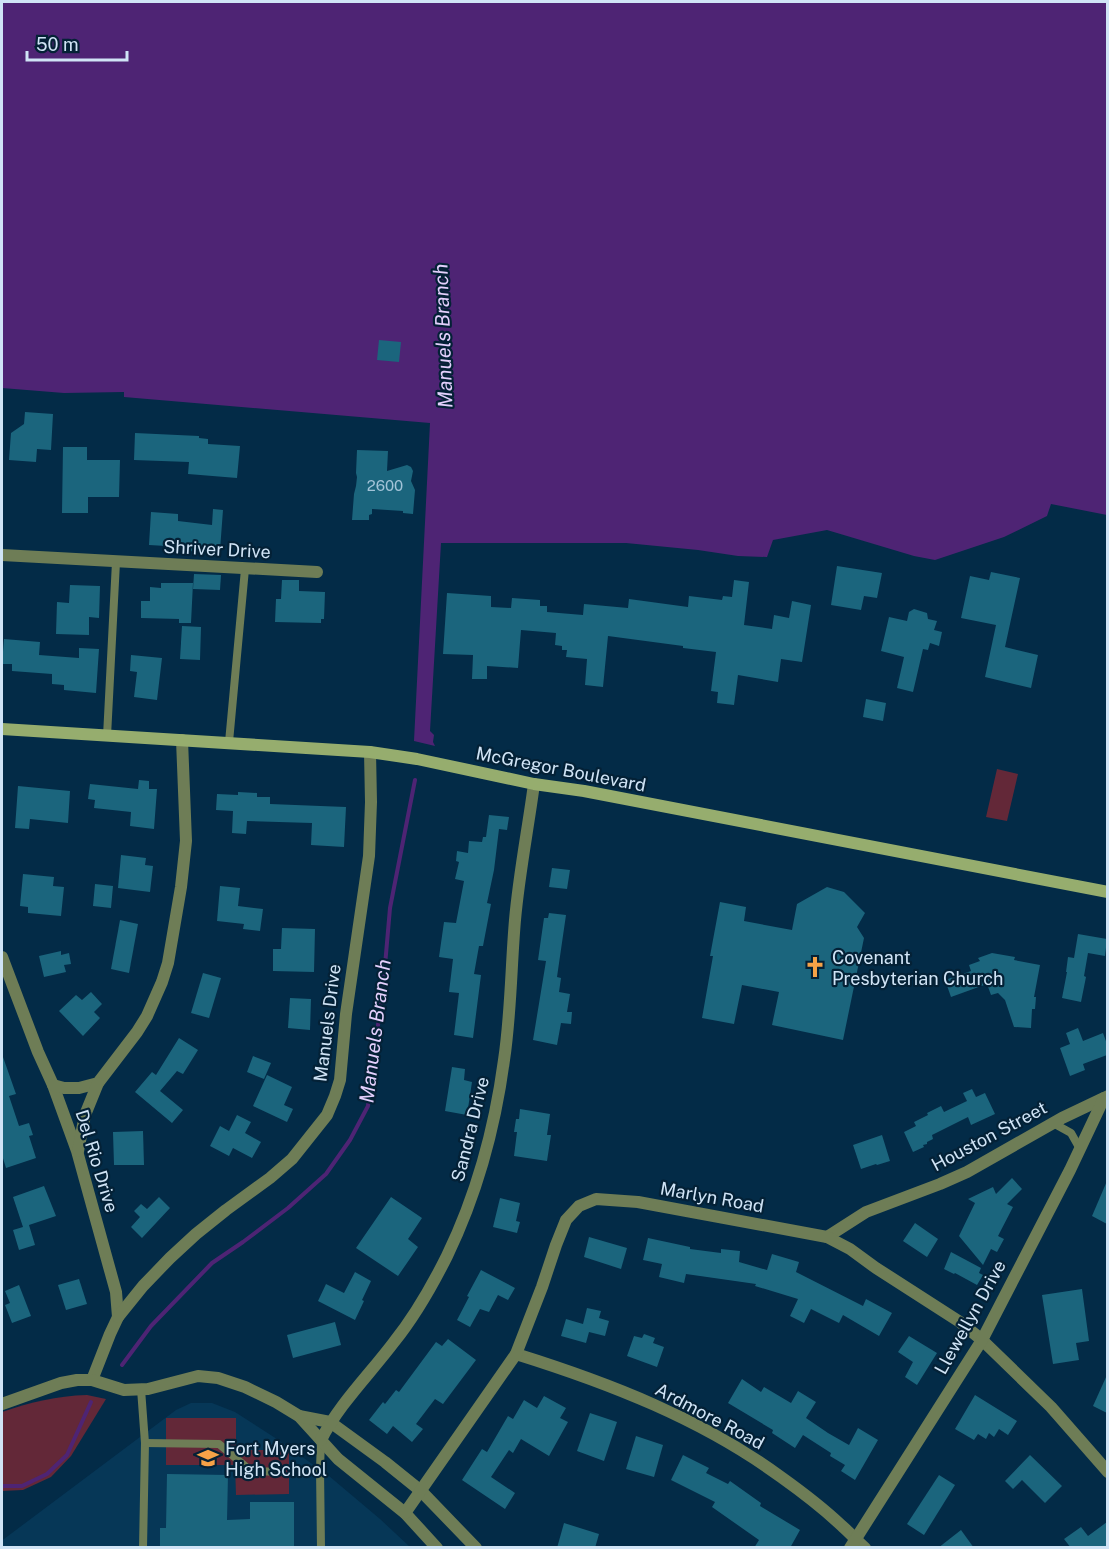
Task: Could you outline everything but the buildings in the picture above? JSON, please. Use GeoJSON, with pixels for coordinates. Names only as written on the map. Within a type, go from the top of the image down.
{"type":"FeatureCollection","features":[{"type":"Feature","properties":{"kind":"main road","name":"McGregor Boulevard"},"geometry":{"type":"LineString","coordinates":[[2,729],[370,752],[417,759],[534,784],[592,793],[1107,892]]}},
{"type":"Feature","properties":{"kind":"street","name":"Shriver Drive"},"geometry":{"type":"LineString","coordinates":[[2,555],[317,572]]}},
{"type":"Feature","properties":{"kind":"street"},"geometry":{"type":"LineString","coordinates":[[77,1151],[85,1115],[98,1083],[120,1057],[142,1024],[156,998],[168,963],[186,841],[182,740]]}},
{"type":"Feature","properties":{"kind":"street","name":"Manuels Drive"},"geometry":{"type":"LineString","coordinates":[[118,1317],[143,1286],[196,1234],[292,1159],[327,1115],[336,1096],[369,856],[370,752]]}},
{"type":"Feature","properties":{"kind":"street","name":"Sandra Drive"},"geometry":{"type":"LineString","coordinates":[[321,1440],[330,1422],[396,1339],[424,1297],[447,1256],[475,1186],[494,1115],[504,1060],[515,917],[534,784]]}},
{"type":"Feature","properties":{"kind":"street","name":"Del Rio Drive"},"geometry":{"type":"LineString","coordinates":[[3,964],[53,1085],[77,1151],[116,1292],[118,1317],[92,1380]]}},
{"type":"Feature","properties":{"kind":"street"},"geometry":{"type":"LineString","coordinates":[[53,1085],[79,1088],[98,1083]]}},
{"type":"Feature","properties":{"kind":"street","name":"Houston Street"},"geometry":{"type":"LineString","coordinates":[[827,1237],[866,1212],[967,1172],[1053,1123],[1106,1097]]}},
{"type":"Feature","properties":{"kind":"street","name":"Llewellyn Drive"},"geometry":{"type":"LineString","coordinates":[[857,1545],[982,1340],[1106,1097]]}},
{"type":"Feature","properties":{"kind":"street","name":"Marlyn Road"},"geometry":{"type":"LineString","coordinates":[[405,1513],[516,1354],[567,1220],[579,1206],[596,1199],[638,1202],[827,1237],[850,1249],[960,1322],[982,1340],[1051,1407],[1107,1472]]}},
{"type":"Feature","properties":{"kind":"street","name":"Ardmore Road"},"geometry":{"type":"LineString","coordinates":[[516,1354],[587,1377],[663,1409],[721,1438],[780,1476],[825,1511],[857,1545]]}},
{"type":"Feature","properties":{"kind":"street"},"geometry":{"type":"LineString","coordinates":[[2,1404],[61,1383],[77,1380],[92,1380],[124,1390],[148,1389],[198,1376],[218,1378],[245,1387],[299,1416],[338,1459],[405,1513],[437,1548]]}},
{"type":"Feature","properties":{"kind":"street"},"geometry":{"type":"LineString","coordinates":[[299,1416],[330,1422],[386,1462],[421,1491],[476,1548]]}},
{"type":"Feature","properties":{"kind":"lane"},"geometry":{"type":"LineString","coordinates":[[107,736],[116,562]]}},
{"type":"Feature","properties":{"kind":"lane"},"geometry":{"type":"LineString","coordinates":[[229,742],[245,569]]}},
{"type":"Feature","properties":{"kind":"lane"},"geometry":{"type":"LineString","coordinates":[[1053,1123],[1071,1133],[1080,1149]]}},
{"type":"Feature","properties":{"kind":"lane"},"geometry":{"type":"LineString","coordinates":[[141,1389],[145,1443],[143,1548]]}},
{"type":"Feature","properties":{"kind":"lane"},"geometry":{"type":"LineString","coordinates":[[321,1440],[321,1548]]}},
{"type":"Feature","properties":{"kind":"lane"},"geometry":{"type":"LineString","coordinates":[[145,1443],[219,1444],[251,1471],[282,1472]]}},
{"type":"Feature","properties":{"kind":"shaded area"},"geometry":{"type":"Polygon","coordinates":[[[997,769],[1018,774],[1007,821],[986,817],[997,769]]]}},
{"type":"Feature","properties":{"kind":"shaded area"},"geometry":{"type":"Polygon","coordinates":[[[87,1395],[106,1399],[71,1456],[51,1477],[23,1490],[2,1491],[2,1412],[44,1400],[87,1395]]]}},
{"type":"Feature","properties":{"kind":"shaded area","name":"Fort Myers High School"},"geometry":{"type":"Polygon","coordinates":[[[191,1403],[212,1403],[235,1412],[280,1441],[329,1476],[410,1547],[2,1548],[2,1540],[176,1410],[191,1403]]]}},
{"type":"Feature","properties":{"kind":"shaded area"},"geometry":{"type":"Polygon","coordinates":[[[166,1418],[236,1418],[236,1450],[289,1450],[289,1494],[236,1495],[235,1465],[166,1465],[166,1418]]]}},
{"type":"Feature","properties":{"kind":"water"},"geometry":{"type":"Polygon","coordinates":[[[2,2],[1107,2],[1107,515],[1051,504],[1047,516],[1004,537],[935,560],[827,530],[773,540],[767,557],[738,556],[626,543],[441,543],[430,731],[434,735],[435,746],[414,741],[430,423],[124,397],[124,392],[64,393],[2,388],[2,2]]]}},
{"type":"Feature","properties":{"kind":"waterway","name":"Manuels Branch"},"geometry":{"type":"LineString","coordinates":[[122,1365],[151,1326],[212,1263],[288,1208],[326,1174],[350,1140],[368,1106],[390,908],[415,780]]}},
{"type":"Feature","properties":{"kind":"waterway","name":"Manuels Branch"},"geometry":{"type":"LineString","coordinates":[[2,1486],[22,1486],[47,1474],[67,1455],[91,1402]]}},
{"type":"Feature","properties":{"kind":"place","name":"Covenant Presbyterian Church"},"geometry":{"type":"Point","coordinates":[815,967]}},
{"type":"Feature","properties":{"kind":"place","name":"Fort Myers High School"},"geometry":{"type":"Point","coordinates":[208,1458]}}]}
